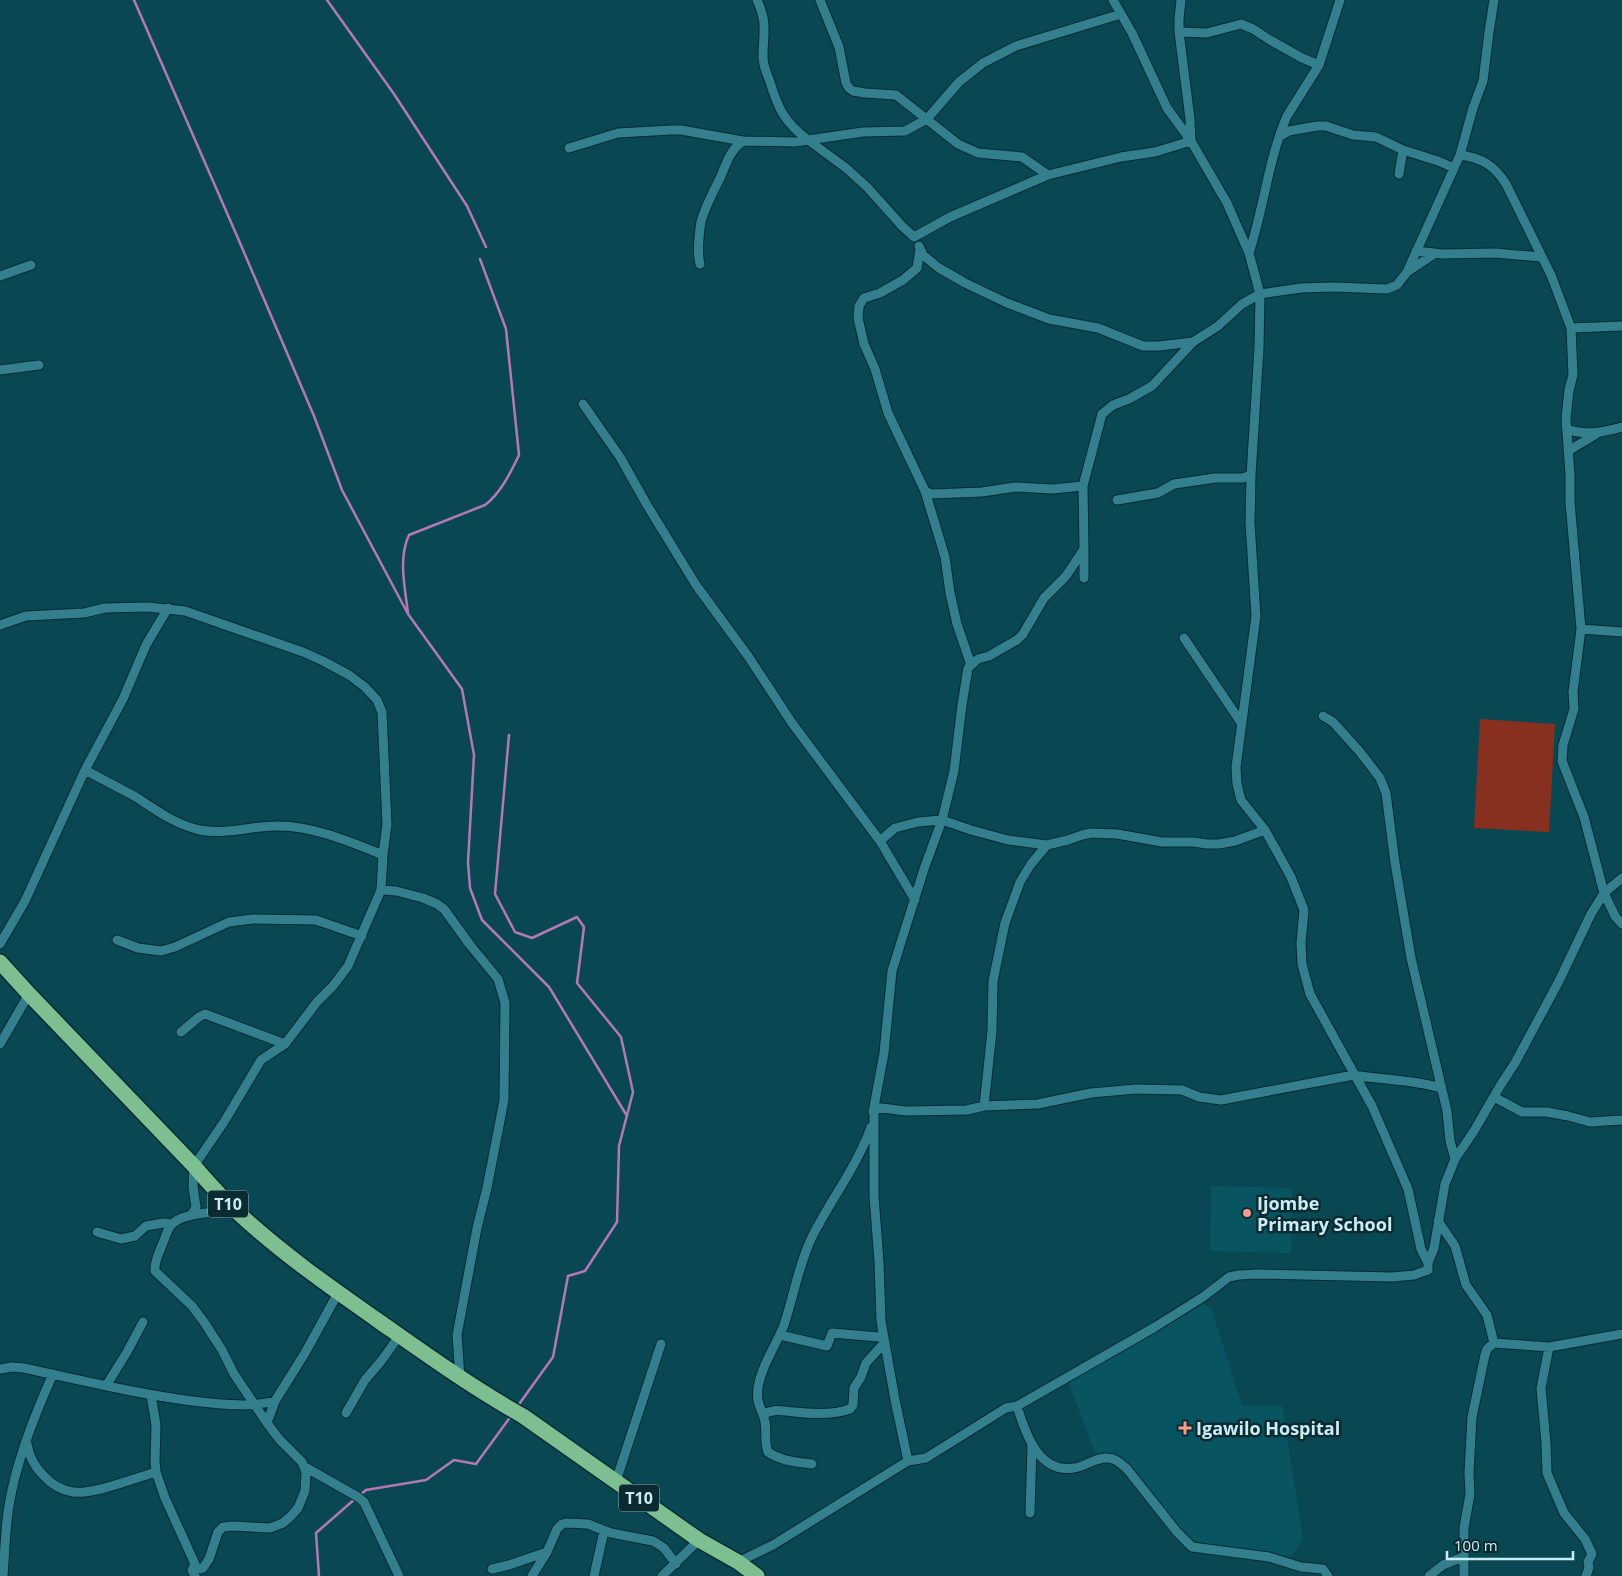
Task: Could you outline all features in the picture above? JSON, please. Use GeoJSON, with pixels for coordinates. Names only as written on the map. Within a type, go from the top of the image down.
{"type":"FeatureCollection","features":[{"type":"Feature","properties":{"kind":"highway","name":"T10"},"geometry":{"type":"LineString","coordinates":[[0,962],[236,1211],[295,1261],[460,1378],[523,1416],[699,1540],[738,1562],[757,1576]]}},
{"type":"Feature","properties":{"kind":"street"},"geometry":{"type":"LineString","coordinates":[[757,0],[765,24],[763,60],[772,91],[783,114],[793,127],[846,168],[867,187],[914,237],[923,255],[939,268],[1006,303],[1049,319],[1098,328],[1143,346],[1193,342]]}},
{"type":"Feature","properties":{"kind":"street"},"geometry":{"type":"LineString","coordinates":[[820,0],[839,47],[846,83],[849,88],[865,93],[896,94],[958,144],[967,149],[991,155],[1022,157],[1048,175]]}},
{"type":"Feature","properties":{"kind":"street"},"geometry":{"type":"LineString","coordinates":[[1114,0],[1167,108],[1191,142],[1227,203],[1249,253],[1260,294],[1250,523],[1256,616],[1236,767],[1238,793],[1241,800],[1266,830],[1291,877],[1304,910],[1301,943],[1302,964],[1310,994],[1372,1106],[1408,1189],[1421,1249],[1428,1263]]}},
{"type":"Feature","properties":{"kind":"street"},"geometry":{"type":"LineString","coordinates":[[1181,0],[1179,32],[1190,119],[1191,142]]}},
{"type":"Feature","properties":{"kind":"street"},"geometry":{"type":"LineString","coordinates":[[1249,253],[1257,227],[1269,170],[1287,116],[1319,65],[1340,0]]}},
{"type":"Feature","properties":{"kind":"street"},"geometry":{"type":"LineString","coordinates":[[1084,578],[1083,486],[1102,414],[1113,405],[1128,400],[1152,386],[1193,342],[1218,326],[1242,304],[1260,294],[1301,288],[1387,289],[1397,285],[1407,272],[1460,155],[1473,108],[1483,81],[1488,32],[1494,0]]}},
{"type":"Feature","properties":{"kind":"street"},"geometry":{"type":"LineString","coordinates":[[569,148],[618,134],[671,130],[743,140],[795,142],[863,132],[905,131],[927,119],[959,82],[983,63],[1016,46],[1121,14]]}},
{"type":"Feature","properties":{"kind":"street"},"geometry":{"type":"LineString","coordinates":[[1179,32],[1207,33],[1241,24],[1319,65]]}},
{"type":"Feature","properties":{"kind":"street"},"geometry":{"type":"LineString","coordinates":[[1280,136],[1289,130],[1326,126],[1353,135],[1376,138],[1403,150],[1454,168]]}},
{"type":"Feature","properties":{"kind":"street"},"geometry":{"type":"LineString","coordinates":[[700,264],[698,258],[701,223],[714,187],[729,156],[743,140]]}},
{"type":"Feature","properties":{"kind":"street"},"geometry":{"type":"LineString","coordinates":[[914,237],[950,217],[1048,175],[1114,159],[1155,152],[1191,142]]}},
{"type":"Feature","properties":{"kind":"street"},"geometry":{"type":"LineString","coordinates":[[1399,174],[1403,150]]}},
{"type":"Feature","properties":{"kind":"street"},"geometry":{"type":"LineString","coordinates":[[1460,155],[1469,156],[1488,164],[1500,174],[1551,275],[1571,328],[1572,375],[1567,406],[1567,428],[1570,502],[1580,629],[1572,692],[1574,709],[1563,745],[1562,760],[1584,817],[1604,893],[1615,916],[1622,924]]}},
{"type":"Feature","properties":{"kind":"street"},"geometry":{"type":"LineString","coordinates":[[920,250],[917,268],[903,280],[880,293],[864,298],[859,306],[858,318],[864,344],[875,369],[888,413],[925,491],[945,557],[957,624],[971,665]]}},
{"type":"Feature","properties":{"kind":"street"},"geometry":{"type":"LineString","coordinates":[[1416,251],[1434,254],[1495,254],[1541,257]]}},
{"type":"Feature","properties":{"kind":"street"},"geometry":{"type":"LineString","coordinates":[[1407,272],[1434,254]]}},
{"type":"Feature","properties":{"kind":"street"},"geometry":{"type":"LineString","coordinates":[[0,276],[31,266]]}},
{"type":"Feature","properties":{"kind":"street"},"geometry":{"type":"LineString","coordinates":[[1571,328],[1622,326]]}},
{"type":"Feature","properties":{"kind":"street"},"geometry":{"type":"LineString","coordinates":[[0,370],[39,365]]}},
{"type":"Feature","properties":{"kind":"street"},"geometry":{"type":"LineString","coordinates":[[583,404],[620,457],[696,585],[748,656],[792,723],[880,841],[915,900]]}},
{"type":"Feature","properties":{"kind":"street"},"geometry":{"type":"LineString","coordinates":[[1568,451],[1598,433],[1622,427]]}},
{"type":"Feature","properties":{"kind":"street"},"geometry":{"type":"LineString","coordinates":[[1567,428],[1573,431],[1598,433]]}},
{"type":"Feature","properties":{"kind":"street"},"geometry":{"type":"LineString","coordinates":[[1117,500],[1158,494],[1174,484],[1215,478],[1243,478],[1251,476]]}},
{"type":"Feature","properties":{"kind":"street"},"geometry":{"type":"LineString","coordinates":[[925,491],[931,494],[982,492],[1015,488],[1052,489],[1083,486]]}},
{"type":"Feature","properties":{"kind":"street"},"geometry":{"type":"LineString","coordinates":[[812,1464],[783,1459],[768,1452],[766,1426],[758,1401],[759,1385],[767,1360],[786,1320],[805,1253],[825,1212],[864,1146],[871,1128],[884,1053],[892,971],[942,820],[954,771],[966,676],[971,665],[978,659],[995,653],[1017,640],[1023,634],[1044,598],[1066,576],[1084,548]]}},
{"type":"Feature","properties":{"kind":"street"},"geometry":{"type":"LineString","coordinates":[[0,625],[26,616],[84,613],[113,608],[148,607],[185,610],[303,652],[349,675],[372,693],[382,712],[387,824],[381,890],[348,966],[285,1044],[261,1060],[224,1122],[194,1166],[196,1207],[192,1214]]}},
{"type":"Feature","properties":{"kind":"street"},"geometry":{"type":"LineString","coordinates":[[0,944],[25,901],[85,770],[123,699],[146,645],[168,608]]}},
{"type":"Feature","properties":{"kind":"street"},"geometry":{"type":"LineString","coordinates":[[1580,629],[1622,632]]}},
{"type":"Feature","properties":{"kind":"street"},"geometry":{"type":"LineString","coordinates":[[1184,638],[1242,724]]}},
{"type":"Feature","properties":{"kind":"street"},"geometry":{"type":"LineString","coordinates":[[1323,716],[1333,722],[1360,752],[1383,784],[1386,793],[1395,863],[1412,958],[1447,1112],[1450,1141],[1455,1159]]}},
{"type":"Feature","properties":{"kind":"street"},"geometry":{"type":"LineString","coordinates":[[85,770],[134,796],[162,815],[199,830],[218,831],[276,826],[304,828],[358,844],[383,855]]}},
{"type":"Feature","properties":{"kind":"street"},"geometry":{"type":"LineString","coordinates":[[880,841],[895,828],[918,822],[942,820],[1008,840],[1047,845],[1091,833],[1117,834],[1162,842],[1219,844],[1235,841],[1266,830]]}},
{"type":"Feature","properties":{"kind":"street"},"geometry":{"type":"LineString","coordinates":[[984,1106],[992,1031],[993,980],[1005,923],[1020,882],[1031,864],[1047,845]]}},
{"type":"Feature","properties":{"kind":"street"},"geometry":{"type":"LineString","coordinates":[[738,1562],[773,1545],[908,1462],[926,1458],[1006,1408],[1017,1406],[1155,1327],[1229,1277],[1240,1274],[1392,1276],[1414,1275],[1428,1270],[1446,1184],[1455,1159],[1474,1131],[1538,1022],[1591,914],[1604,893],[1622,878]]}},
{"type":"Feature","properties":{"kind":"street"},"geometry":{"type":"LineString","coordinates":[[381,890],[423,898],[444,909],[498,979],[505,1003],[504,1100],[457,1335],[460,1378]]}},
{"type":"Feature","properties":{"kind":"street"},"geometry":{"type":"LineString","coordinates":[[117,940],[138,948],[161,950],[175,947],[229,922],[253,919],[316,920],[362,936]]}},
{"type":"Feature","properties":{"kind":"street"},"geometry":{"type":"LineString","coordinates":[[0,1044],[29,994]]}},
{"type":"Feature","properties":{"kind":"street"},"geometry":{"type":"LineString","coordinates":[[181,1032],[205,1014],[285,1044]]}},
{"type":"Feature","properties":{"kind":"street"},"geometry":{"type":"LineString","coordinates":[[874,1107],[906,1111],[967,1110],[984,1106],[1038,1104],[1107,1091],[1136,1089],[1182,1090],[1199,1097],[1222,1100],[1354,1075],[1376,1079],[1401,1079],[1441,1088]]}},
{"type":"Feature","properties":{"kind":"street"},"geometry":{"type":"LineString","coordinates":[[1494,1097],[1522,1112],[1547,1112],[1590,1122],[1622,1120]]}},
{"type":"Feature","properties":{"kind":"street"},"geometry":{"type":"LineString","coordinates":[[874,1107],[874,1196],[884,1338],[908,1462]]}},
{"type":"Feature","properties":{"kind":"street"},"geometry":{"type":"LineString","coordinates":[[97,1232],[121,1238],[135,1236],[146,1226],[163,1223],[172,1224],[192,1214],[236,1211]]}},
{"type":"Feature","properties":{"kind":"street"},"geometry":{"type":"LineString","coordinates":[[1438,1221],[1455,1246],[1466,1285],[1487,1315],[1494,1343]]}},
{"type":"Feature","properties":{"kind":"street"},"geometry":{"type":"LineString","coordinates":[[172,1224],[154,1265],[155,1271],[192,1306],[204,1322],[222,1350],[234,1374],[267,1423],[279,1439],[298,1457],[304,1467],[306,1477],[304,1491],[298,1508],[283,1523],[270,1528],[223,1527],[218,1532],[207,1564],[194,1573]]}},
{"type":"Feature","properties":{"kind":"street"},"geometry":{"type":"LineString","coordinates":[[267,1423],[275,1401],[305,1354],[338,1293]]}},
{"type":"Feature","properties":{"kind":"street"},"geometry":{"type":"LineString","coordinates":[[106,1386],[143,1322]]}},
{"type":"Feature","properties":{"kind":"street"},"geometry":{"type":"LineString","coordinates":[[780,1335],[827,1346],[832,1333],[884,1338]]}},
{"type":"Feature","properties":{"kind":"street"},"geometry":{"type":"LineString","coordinates":[[1464,1576],[1464,1528],[1470,1494],[1469,1473],[1472,1417],[1485,1355],[1488,1349],[1494,1343],[1549,1347],[1622,1334]]}},
{"type":"Feature","properties":{"kind":"street"},"geometry":{"type":"LineString","coordinates":[[346,1413],[368,1376],[399,1336]]}},
{"type":"Feature","properties":{"kind":"street"},"geometry":{"type":"LineString","coordinates":[[763,1414],[774,1409],[813,1414],[850,1409],[853,1405],[854,1388],[866,1363],[884,1338]]}},
{"type":"Feature","properties":{"kind":"street"},"geometry":{"type":"LineString","coordinates":[[616,1482],[661,1344]]}},
{"type":"Feature","properties":{"kind":"street"},"geometry":{"type":"LineString","coordinates":[[1549,1347],[1541,1388],[1547,1473],[1564,1513],[1585,1539],[1592,1554],[1588,1562],[1589,1568],[1586,1576]]}},
{"type":"Feature","properties":{"kind":"street"},"geometry":{"type":"LineString","coordinates":[[0,1369],[17,1368],[151,1396],[218,1404],[238,1406],[265,1404],[275,1401]]}},
{"type":"Feature","properties":{"kind":"street"},"geometry":{"type":"LineString","coordinates":[[3,1576],[9,1506],[16,1475],[38,1407],[53,1374]]}},
{"type":"Feature","properties":{"kind":"street"},"geometry":{"type":"LineString","coordinates":[[151,1396],[156,1425],[156,1472],[164,1498],[195,1564],[194,1573]]}},
{"type":"Feature","properties":{"kind":"street"},"geometry":{"type":"LineString","coordinates":[[1017,1406],[1032,1445],[1044,1460],[1062,1468],[1072,1469],[1105,1458],[1118,1461],[1127,1469],[1177,1532],[1192,1547],[1269,1557],[1297,1566],[1323,1569],[1328,1576]]}},
{"type":"Feature","properties":{"kind":"street"},"geometry":{"type":"LineString","coordinates":[[26,1441],[28,1453],[39,1471],[49,1482],[71,1492],[92,1491],[156,1472]]}},
{"type":"Feature","properties":{"kind":"street"},"geometry":{"type":"LineString","coordinates":[[1030,1514],[1032,1445]]}},
{"type":"Feature","properties":{"kind":"street"},"geometry":{"type":"LineString","coordinates":[[304,1467],[364,1502],[399,1576]]}},
{"type":"Feature","properties":{"kind":"street"},"geometry":{"type":"LineString","coordinates":[[532,1576],[547,1552],[557,1529],[564,1523],[588,1524],[604,1532],[654,1541],[664,1548],[676,1564]]}},
{"type":"Feature","properties":{"kind":"street"},"geometry":{"type":"LineString","coordinates":[[594,1576],[604,1532]]}},
{"type":"Feature","properties":{"kind":"street"},"geometry":{"type":"LineString","coordinates":[[662,1576],[699,1540]]}},
{"type":"Feature","properties":{"kind":"street"},"geometry":{"type":"LineString","coordinates":[[492,1569],[547,1552]]}},
{"type":"Feature","properties":{"kind":"street"},"geometry":{"type":"LineString","coordinates":[[1429,1576],[1443,1565],[1463,1556]]}},
{"type":"Feature","properties":{"kind":"street"},"geometry":{"type":"LineString","coordinates":[[1293,1576],[1297,1566]]}},
{"type":"Feature","properties":{"kind":"shaded area"},"geometry":{"type":"Polygon","coordinates":[[[1480,719],[1555,724],[1549,832],[1474,828],[1480,719]]]}},
{"type":"Feature","properties":{"kind":"shaded area"},"geometry":{"type":"Polygon","coordinates":[[[1211,1186],[1292,1188],[1291,1253],[1210,1251],[1211,1186]]]}},
{"type":"Feature","properties":{"kind":"shaded area","name":"Igawilo Hospital"},"geometry":{"type":"Polygon","coordinates":[[[1200,1302],[1211,1308],[1242,1405],[1282,1406],[1303,1539],[1291,1557],[1188,1543],[1120,1461],[1094,1451],[1069,1383],[1200,1302]]]}},
{"type":"Feature","properties":{"kind":"waterway"},"geometry":{"type":"LineString","coordinates":[[134,0],[314,416],[342,490],[408,614],[462,689],[474,755],[468,862],[470,888],[482,920],[549,987],[627,1116]]}},
{"type":"Feature","properties":{"kind":"waterway"},"geometry":{"type":"LineString","coordinates":[[327,0],[394,94],[467,206],[486,247]]}},
{"type":"Feature","properties":{"kind":"waterway"},"geometry":{"type":"LineString","coordinates":[[408,613],[403,563],[409,535],[485,505],[500,489],[519,455],[506,329],[480,259]]}},
{"type":"Feature","properties":{"kind":"waterway"},"geometry":{"type":"LineString","coordinates":[[509,735],[495,894],[515,932],[532,938],[577,917],[584,927],[577,983],[621,1037],[633,1092],[619,1146],[617,1222],[585,1271],[568,1276],[553,1357],[517,1407]]}},
{"type":"Feature","properties":{"kind":"waterway"},"geometry":{"type":"LineString","coordinates":[[360,1495],[366,1490],[426,1480],[454,1460],[476,1464],[511,1416]]}},
{"type":"Feature","properties":{"kind":"waterway"},"geometry":{"type":"LineString","coordinates":[[319,1576],[316,1533],[356,1498]]}},
{"type":"Feature","properties":{"kind":"place","name":"Ijombe Primary School"},"geometry":{"type":"Point","coordinates":[1247,1213]}},
{"type":"Feature","properties":{"kind":"place","name":"Igawilo Hospital"},"geometry":{"type":"Point","coordinates":[1185,1428]}}]}
